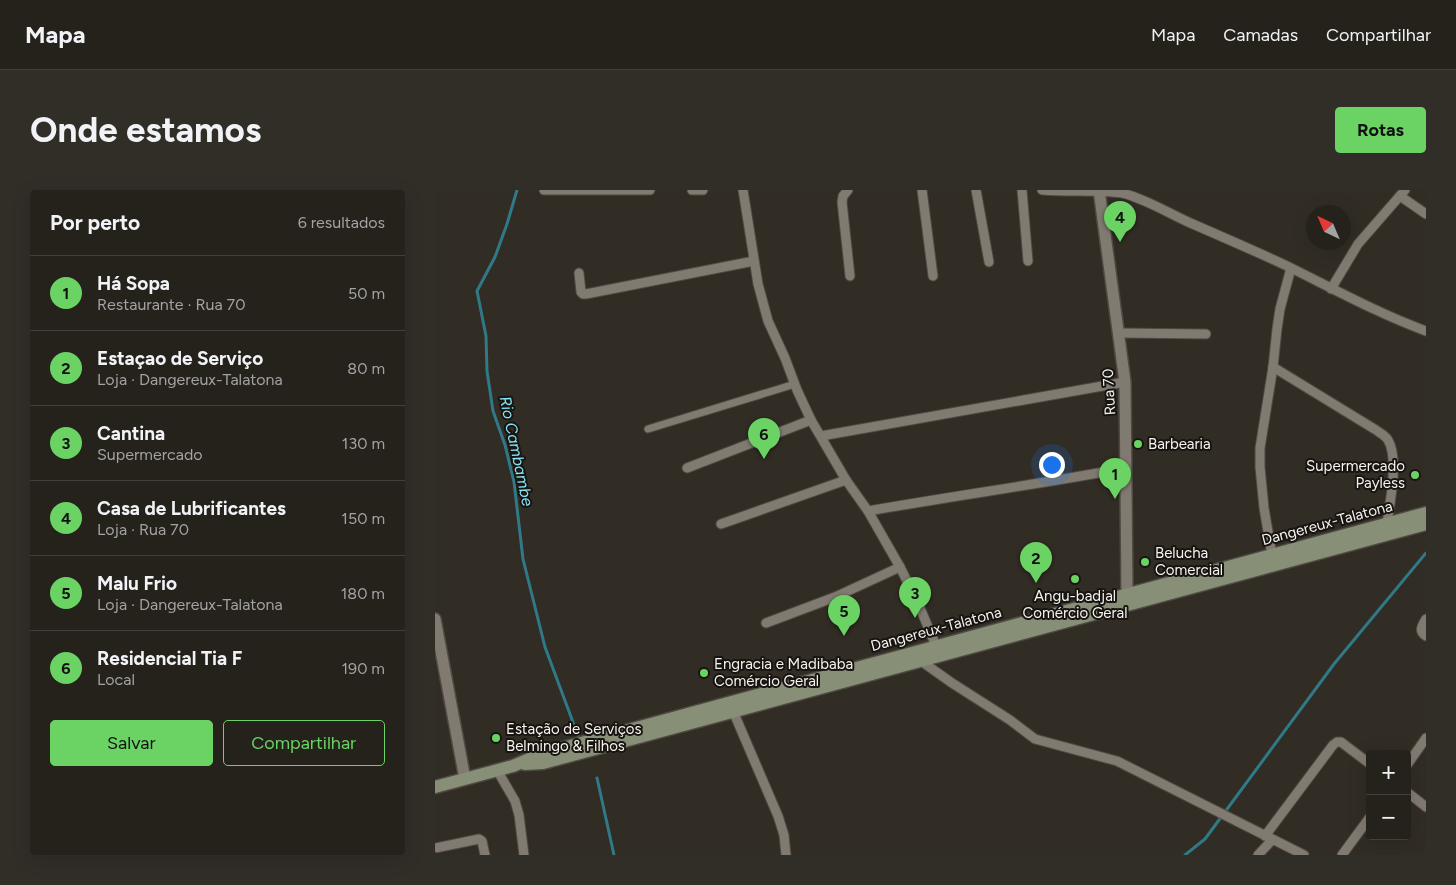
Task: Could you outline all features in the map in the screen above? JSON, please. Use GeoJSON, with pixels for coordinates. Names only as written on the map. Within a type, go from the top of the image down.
{"type":"FeatureCollection","features":[{"type":"Feature","properties":{"kind":"main road","name":"Dangereux-Talatona"},"geometry":{"type":"LineString","coordinates":[[435,787],[622,736],[935,646],[1425,514]]}},
{"type":"Feature","properties":{"kind":"main road","name":"Dangereux-Talatona"},"geometry":{"type":"LineString","coordinates":[[622,736],[733,711],[921,661],[1425,514]]}},
{"type":"Feature","properties":{"kind":"street"},"geometry":{"type":"LineString","coordinates":[[544,190],[650,190]]}},
{"type":"Feature","properties":{"kind":"street"},"geometry":{"type":"LineString","coordinates":[[692,190],[703,190]]}},
{"type":"Feature","properties":{"kind":"street"},"geometry":{"type":"LineString","coordinates":[[743,190],[758,284],[768,321],[811,420],[846,480],[868,510],[900,567],[918,603],[935,646]]}},
{"type":"Feature","properties":{"kind":"street"},"geometry":{"type":"LineString","coordinates":[[848,190],[843,196],[842,202],[849,276]]}},
{"type":"Feature","properties":{"kind":"street"},"geometry":{"type":"LineString","coordinates":[[921,190],[933,276]]}},
{"type":"Feature","properties":{"kind":"street"},"geometry":{"type":"LineString","coordinates":[[976,190],[989,262]]}},
{"type":"Feature","properties":{"kind":"street"},"geometry":{"type":"LineString","coordinates":[[1022,190],[1028,261]]}},
{"type":"Feature","properties":{"kind":"street"},"geometry":{"type":"LineString","coordinates":[[1042,190],[1070,192],[1099,190],[1121,193],[1137,198],[1291,268],[1394,319],[1426,331]]}},
{"type":"Feature","properties":{"kind":"street","name":"Rua 70"},"geometry":{"type":"LineString","coordinates":[[1099,190],[1125,382],[1127,594]]}},
{"type":"Feature","properties":{"kind":"street"},"geometry":{"type":"LineString","coordinates":[[1331,289],[1358,244],[1402,193],[1426,214]]}},
{"type":"Feature","properties":{"kind":"street"},"geometry":{"type":"LineString","coordinates":[[579,273],[581,292],[586,294],[754,261]]}},
{"type":"Feature","properties":{"kind":"street"},"geometry":{"type":"LineString","coordinates":[[1272,555],[1264,508],[1260,448],[1280,309],[1291,268]]}},
{"type":"Feature","properties":{"kind":"street"},"geometry":{"type":"LineString","coordinates":[[1119,333],[1206,334]]}},
{"type":"Feature","properties":{"kind":"street"},"geometry":{"type":"LineString","coordinates":[[1273,367],[1388,439],[1392,452],[1393,487],[1387,523]]}},
{"type":"Feature","properties":{"kind":"street"},"geometry":{"type":"LineString","coordinates":[[821,436],[1125,382]]}},
{"type":"Feature","properties":{"kind":"street"},"geometry":{"type":"LineString","coordinates":[[648,429],[795,384]]}},
{"type":"Feature","properties":{"kind":"street"},"geometry":{"type":"LineString","coordinates":[[687,468],[811,420]]}},
{"type":"Feature","properties":{"kind":"street"},"geometry":{"type":"LineString","coordinates":[[868,510],[1039,484],[1126,468]]}},
{"type":"Feature","properties":{"kind":"street"},"geometry":{"type":"LineString","coordinates":[[721,524],[846,480]]}},
{"type":"Feature","properties":{"kind":"street"},"geometry":{"type":"LineString","coordinates":[[766,623],[835,597],[900,567]]}},
{"type":"Feature","properties":{"kind":"street"},"geometry":{"type":"LineString","coordinates":[[435,619],[465,779]]}},
{"type":"Feature","properties":{"kind":"street"},"geometry":{"type":"LineString","coordinates":[[1426,619],[1421,632],[1426,636]]}},
{"type":"Feature","properties":{"kind":"street"},"geometry":{"type":"LineString","coordinates":[[921,661],[1010,720],[1035,739],[1117,761],[1304,855]]}},
{"type":"Feature","properties":{"kind":"street"},"geometry":{"type":"LineString","coordinates":[[733,711],[778,816],[784,836],[786,855]]}},
{"type":"Feature","properties":{"kind":"street"},"geometry":{"type":"LineString","coordinates":[[1411,759],[1426,738]]}},
{"type":"Feature","properties":{"kind":"street"},"geometry":{"type":"LineString","coordinates":[[1258,855],[1333,745],[1341,742],[1366,761]]}},
{"type":"Feature","properties":{"kind":"street"},"geometry":{"type":"LineString","coordinates":[[497,770],[515,801],[519,815],[524,855]]}},
{"type":"Feature","properties":{"kind":"street"},"geometry":{"type":"LineString","coordinates":[[1411,795],[1426,807]]}},
{"type":"Feature","properties":{"kind":"street"},"geometry":{"type":"LineString","coordinates":[[1342,855],[1366,822]]}},
{"type":"Feature","properties":{"kind":"street"},"geometry":{"type":"LineString","coordinates":[[437,850],[479,839],[482,841],[485,855]]}},
{"type":"Feature","properties":{"kind":"waterway","name":"Rio Cambambe"},"geometry":{"type":"LineString","coordinates":[[517,190],[495,257],[477,291],[486,336],[487,371],[493,411],[505,445],[514,482],[523,559],[545,647],[580,741]]}},
{"type":"Feature","properties":{"kind":"waterway"},"geometry":{"type":"LineString","coordinates":[[1185,855],[1205,839],[1334,664],[1426,553]]}},
{"type":"Feature","properties":{"kind":"waterway","name":"Rio Cambambe"},"geometry":{"type":"LineString","coordinates":[[597,778],[614,855]]}},
{"type":"Feature","properties":{"kind":"place","name":"Casa de Lubrificantes"},"geometry":{"type":"Point","coordinates":[1120,242]}},
{"type":"Feature","properties":{"kind":"place","name":"Barbearia"},"geometry":{"type":"Point","coordinates":[1138,444]}},
{"type":"Feature","properties":{"kind":"place","name":"Residencial Tia F"},"geometry":{"type":"Point","coordinates":[764,459]}},
{"type":"Feature","properties":{"kind":"place","name":"Supermercado Payless"},"geometry":{"type":"Point","coordinates":[1415,475]}},
{"type":"Feature","properties":{"kind":"place","name":"Há Sopa"},"geometry":{"type":"Point","coordinates":[1115,499]}},
{"type":"Feature","properties":{"kind":"place","name":"Belucha Comercial"},"geometry":{"type":"Point","coordinates":[1145,562]}},
{"type":"Feature","properties":{"kind":"place","name":"Angu-badjal Comércio Geral"},"geometry":{"type":"Point","coordinates":[1075,579]}},
{"type":"Feature","properties":{"kind":"place","name":"Estaçao de Serviço"},"geometry":{"type":"Point","coordinates":[1036,583]}},
{"type":"Feature","properties":{"kind":"place","name":"Cantina"},"geometry":{"type":"Point","coordinates":[915,618]}},
{"type":"Feature","properties":{"kind":"place","name":"Malu Frio"},"geometry":{"type":"Point","coordinates":[844,636]}},
{"type":"Feature","properties":{"kind":"place","name":"Engracia e Madibaba Comércio Geral"},"geometry":{"type":"Point","coordinates":[704,673]}},
{"type":"Feature","properties":{"kind":"place","name":"Estação de Serviços Belmingo & Filhos"},"geometry":{"type":"Point","coordinates":[496,738]}}]}
